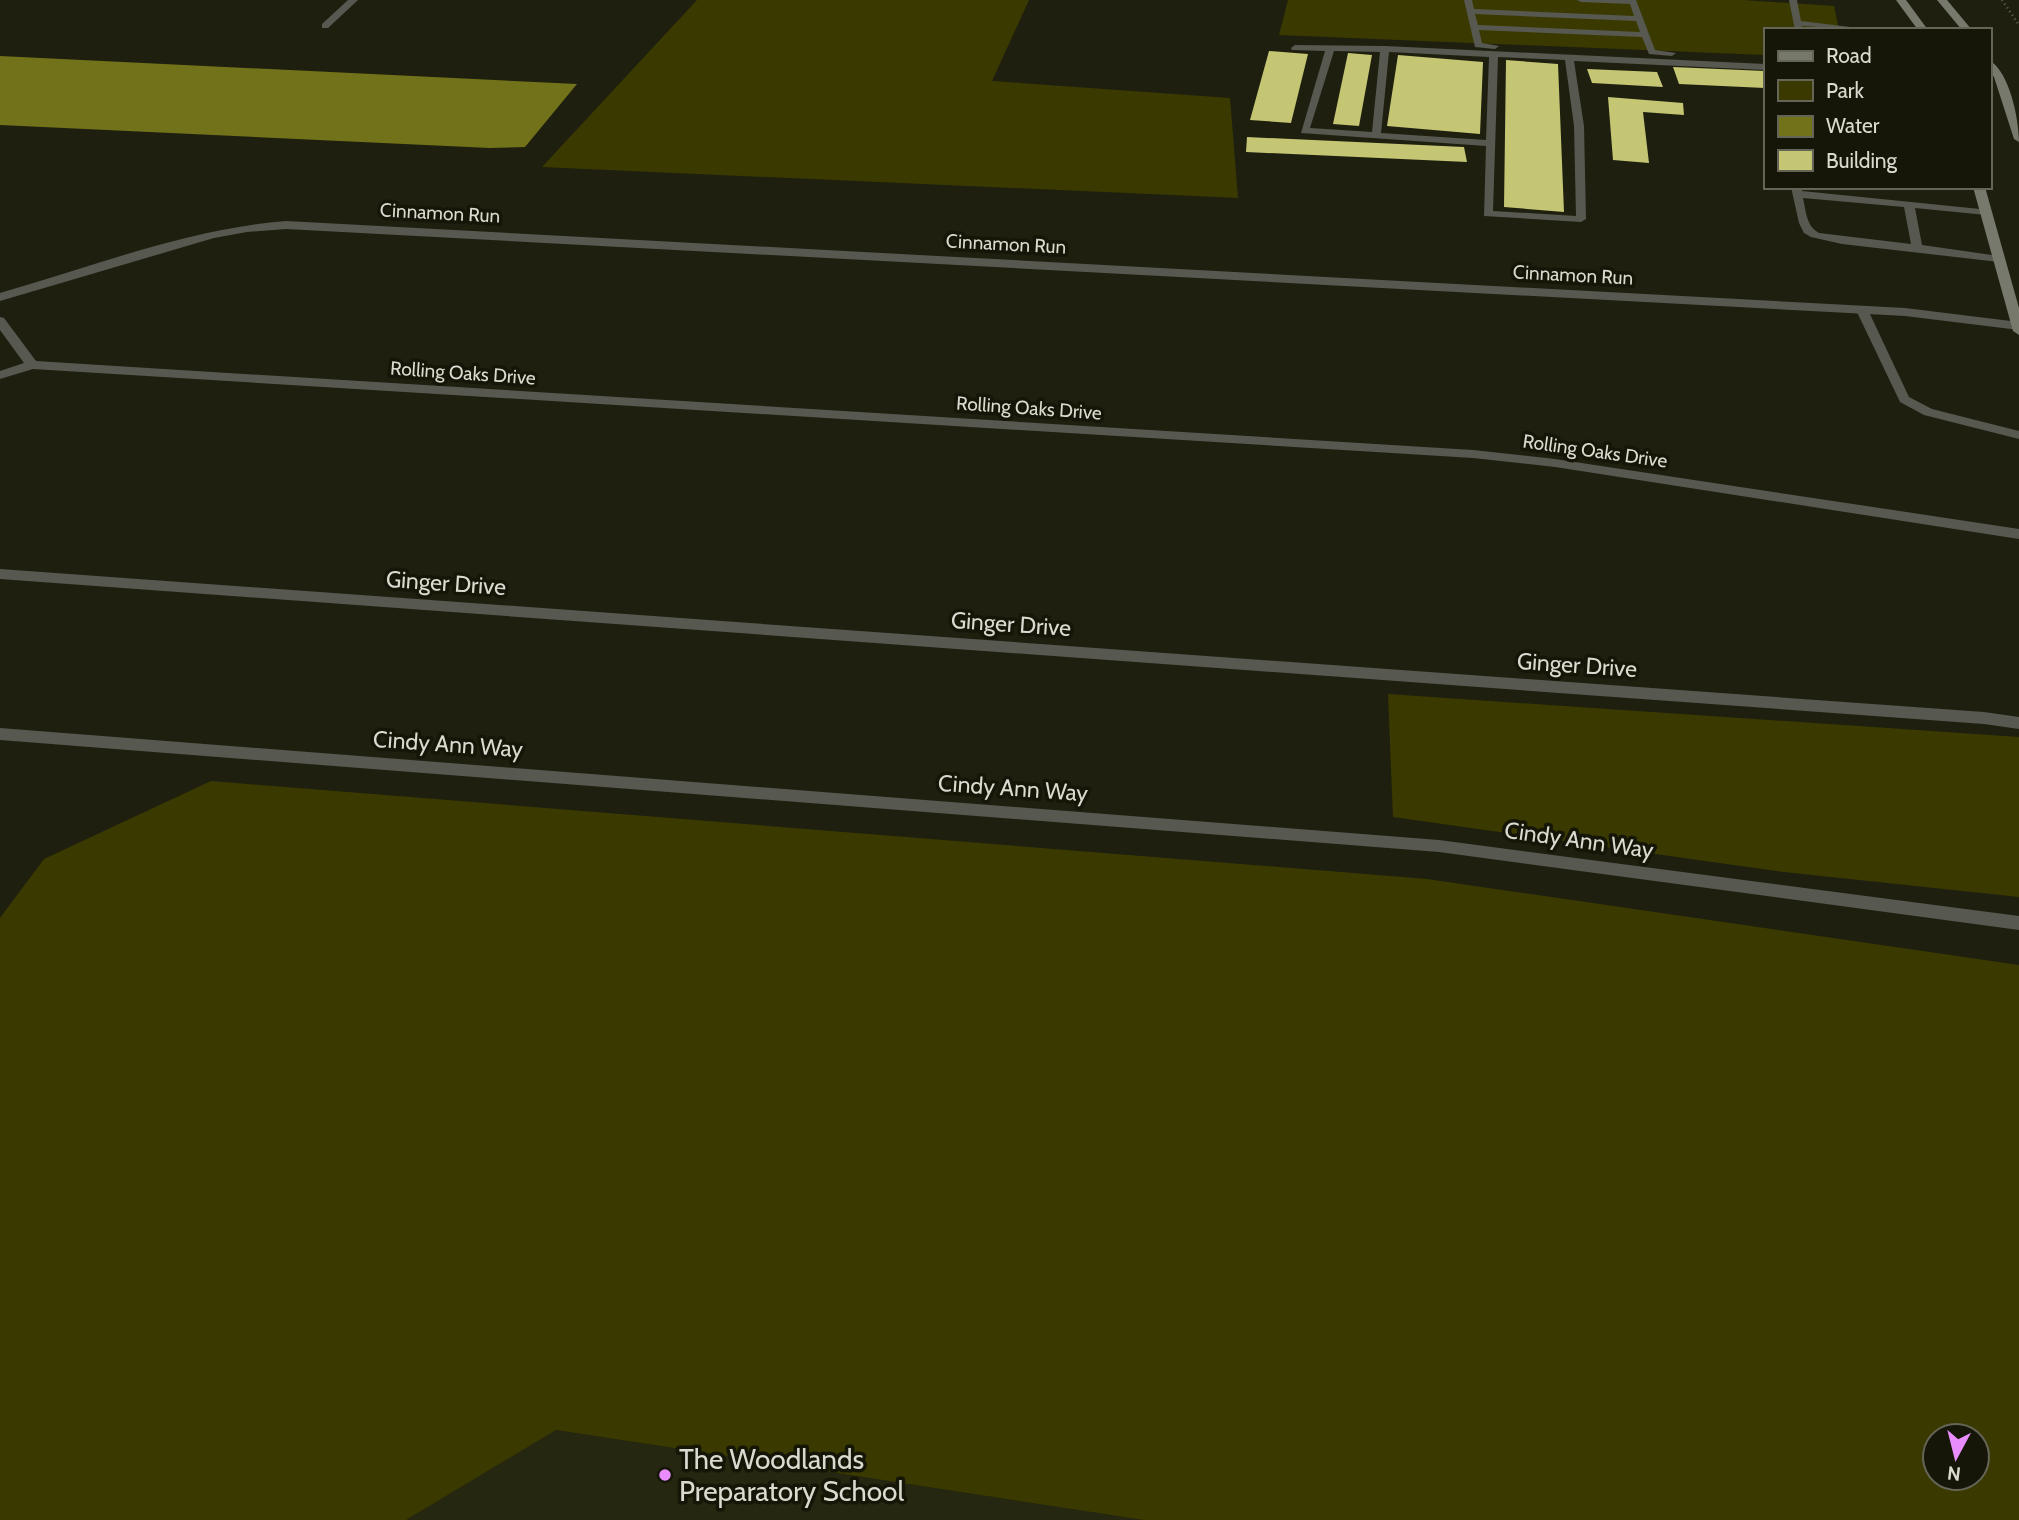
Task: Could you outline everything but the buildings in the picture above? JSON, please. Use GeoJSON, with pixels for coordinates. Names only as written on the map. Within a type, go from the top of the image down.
{"type":"FeatureCollection","features":[{"type":"Feature","properties":{"kind":"main road"},"geometry":{"type":"LineString","coordinates":[[1901,0],[1922,28]]}},
{"type":"Feature","properties":{"kind":"main road"},"geometry":{"type":"LineString","coordinates":[[1942,0],[1965,28]]}},
{"type":"Feature","properties":{"kind":"main road"},"geometry":{"type":"LineString","coordinates":[[1994,77],[2019,139]]}},
{"type":"Feature","properties":{"kind":"main road"},"geometry":{"type":"LineString","coordinates":[[1980,189],[2019,327]]}},
{"type":"Feature","properties":{"kind":"street"},"geometry":{"type":"LineString","coordinates":[[325,26],[354,0]]}},
{"type":"Feature","properties":{"kind":"street","name":"Cinnamon Run"},"geometry":{"type":"LineString","coordinates":[[0,297],[212,235],[247,228],[286,225],[1862,310],[1947,316],[2019,327]]}},
{"type":"Feature","properties":{"kind":"street"},"geometry":{"type":"LineString","coordinates":[[0,321],[32,365],[0,375]]}},
{"type":"Feature","properties":{"kind":"street","name":"Rolling Oaks Drive"},"geometry":{"type":"LineString","coordinates":[[32,365],[1473,454],[1555,463],[2019,534]]}},
{"type":"Feature","properties":{"kind":"street","name":"Ginger Drive"},"geometry":{"type":"LineString","coordinates":[[0,573],[1942,715],[2019,723]]}},
{"type":"Feature","properties":{"kind":"street","name":"Cindy Ann Way"},"geometry":{"type":"LineString","coordinates":[[0,734],[1439,846],[2019,923]]}},
{"type":"Feature","properties":{"kind":"lane"},"geometry":{"type":"LineString","coordinates":[[1468,0],[1478,45],[1764,57]]}},
{"type":"Feature","properties":{"kind":"lane"},"geometry":{"type":"LineString","coordinates":[[1581,0],[1633,2],[1651,52]]}},
{"type":"Feature","properties":{"kind":"lane"},"geometry":{"type":"LineString","coordinates":[[1793,0],[1798,26],[1834,28]]}},
{"type":"Feature","properties":{"kind":"lane"},"geometry":{"type":"LineString","coordinates":[[1470,11],[1639,19]]}},
{"type":"Feature","properties":{"kind":"lane"},"geometry":{"type":"LineString","coordinates":[[1474,27],[1645,34]]}},
{"type":"Feature","properties":{"kind":"lane"},"geometry":{"type":"LineString","coordinates":[[1296,48],[1385,49],[1764,67]]}},
{"type":"Feature","properties":{"kind":"lane"},"geometry":{"type":"LineString","coordinates":[[1330,48],[1304,131],[1492,143]]}},
{"type":"Feature","properties":{"kind":"lane"},"geometry":{"type":"LineString","coordinates":[[1376,136],[1385,49]]}},
{"type":"Feature","properties":{"kind":"lane"},"geometry":{"type":"LineString","coordinates":[[1494,54],[1488,214],[1581,219],[1578,126],[1569,58]]}},
{"type":"Feature","properties":{"kind":"lane"},"geometry":{"type":"LineString","coordinates":[[1852,189],[1853,200]]}},
{"type":"Feature","properties":{"kind":"lane"},"geometry":{"type":"LineString","coordinates":[[1986,212],[1853,200],[1796,191],[1806,229],[1810,234],[1846,241],[1999,259]]}},
{"type":"Feature","properties":{"kind":"lane"},"geometry":{"type":"LineString","coordinates":[[1909,205],[1917,248]]}},
{"type":"Feature","properties":{"kind":"lane"},"geometry":{"type":"LineString","coordinates":[[1862,310],[1904,399],[1928,412],[2019,435]]}},
{"type":"Feature","properties":{"kind":"path"},"geometry":{"type":"LineString","coordinates":[[2002,0],[2019,25]]}},
{"type":"Feature","properties":{"kind":"shaded area","name":"The Woodlands Preparatory School"},"geometry":{"type":"Polygon","coordinates":[[[555,1430],[1144,1520],[406,1520],[555,1430]]]}},
{"type":"Feature","properties":{"kind":"green space"},"geometry":{"type":"Polygon","coordinates":[[[697,0],[1029,0],[992,81],[1230,98],[1238,198],[542,167],[697,0]]]}},
{"type":"Feature","properties":{"kind":"green space"},"geometry":{"type":"Polygon","coordinates":[[[1288,0],[1743,0],[1834,6],[1839,28],[1764,28],[1764,55],[1279,35],[1288,0]]]}},
{"type":"Feature","properties":{"kind":"green space"},"geometry":{"type":"Polygon","coordinates":[[[1388,694],[2019,737],[2019,897],[1784,872],[1393,817],[1388,694]]]}},
{"type":"Feature","properties":{"kind":"green space"},"geometry":{"type":"Polygon","coordinates":[[[211,781],[1427,879],[2019,965],[2019,1520],[1144,1520],[556,1430],[406,1520],[0,1520],[0,918],[44,859],[211,781]]]}},
{"type":"Feature","properties":{"kind":"water"},"geometry":{"type":"Polygon","coordinates":[[[0,56],[577,84],[525,147],[490,148],[0,125],[0,56]]]}},
{"type":"Feature","properties":{"kind":"place","name":"The Woodlands Preparatory School"},"geometry":{"type":"Point","coordinates":[665,1475]}}]}
